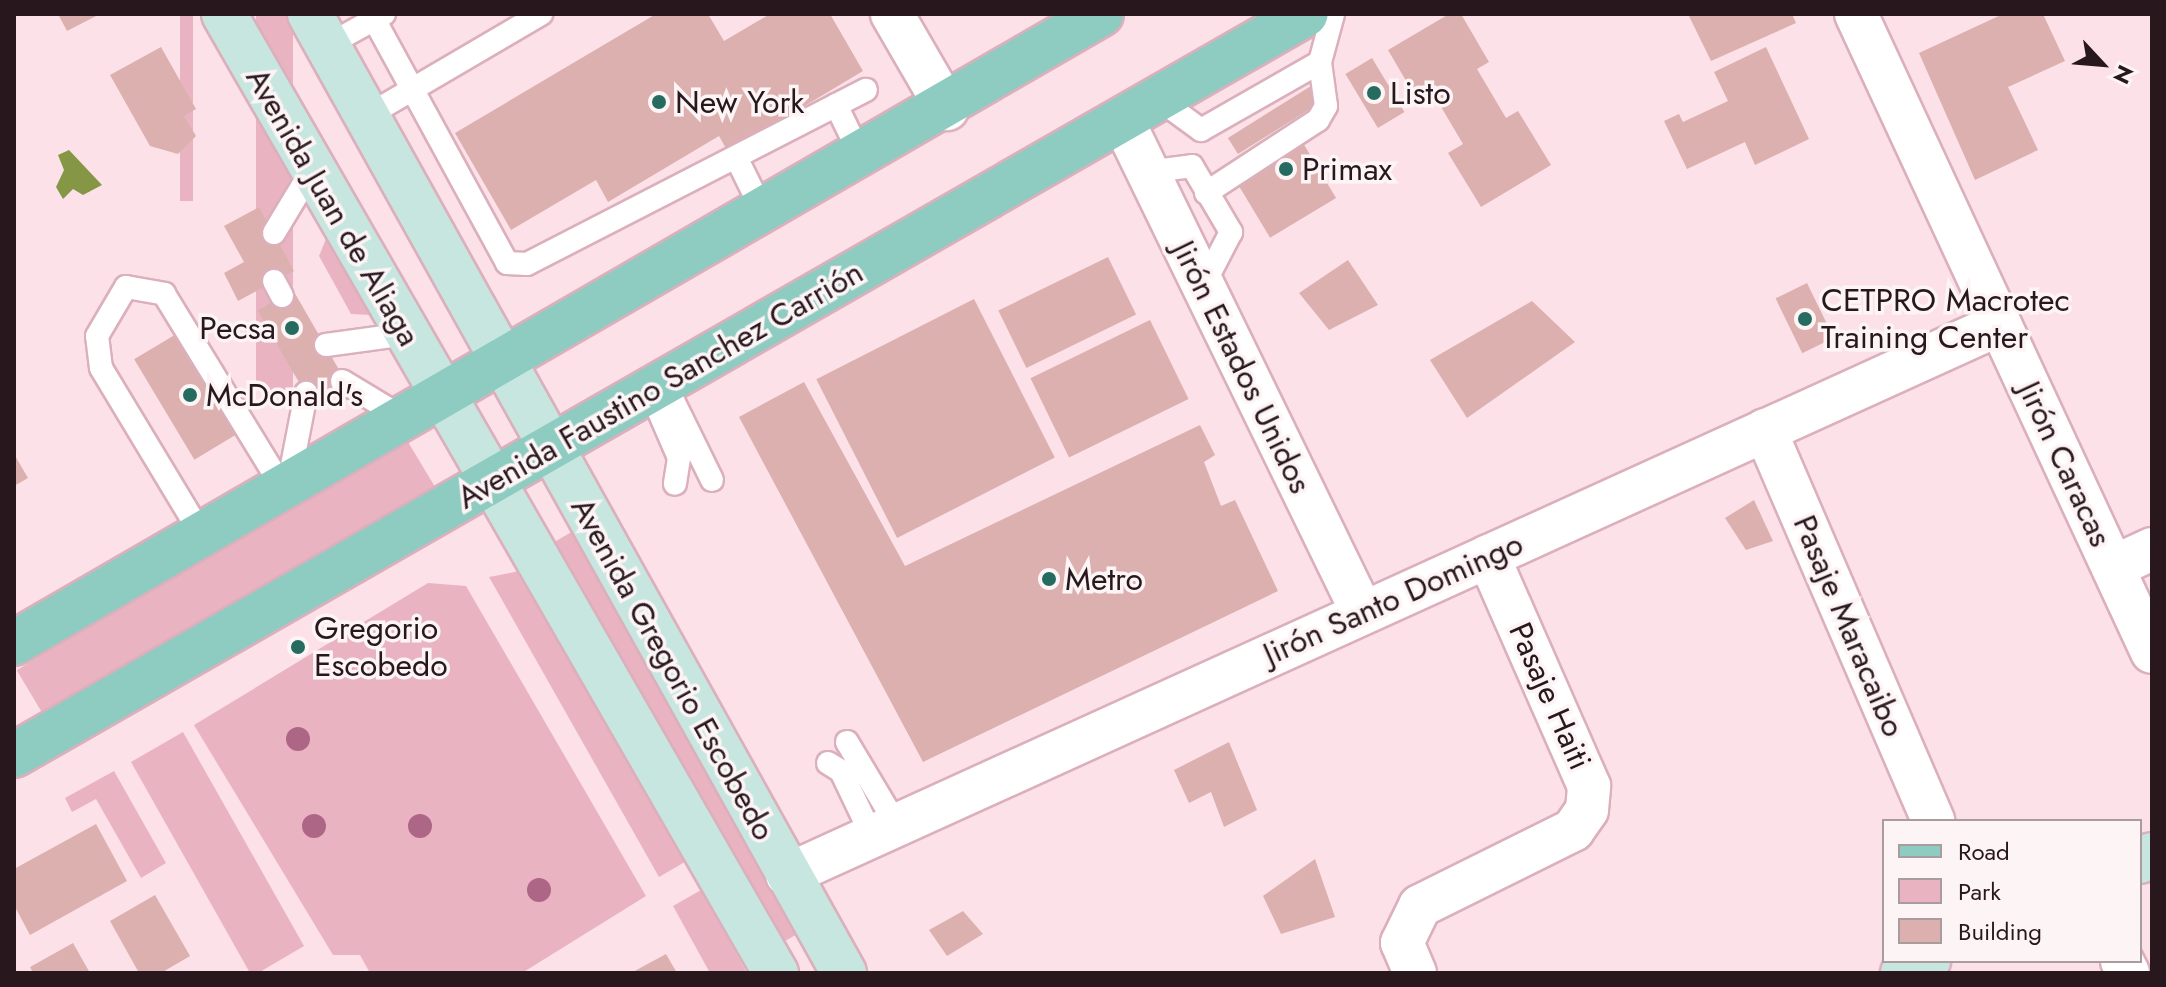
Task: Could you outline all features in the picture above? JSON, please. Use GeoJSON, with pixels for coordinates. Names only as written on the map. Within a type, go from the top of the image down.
{"type":"FeatureCollection","features":[{"type":"Feature","properties":{"kind":"main road"},"geometry":{"type":"LineString","coordinates":[[14,643],[947,109],[1101,14]]}},
{"type":"Feature","properties":{"kind":"main road","name":"Avenida Faustino Sanchez Carrión"},"geometry":{"type":"LineString","coordinates":[[14,755],[1306,14]]}},
{"type":"Feature","properties":{"kind":"street","name":"Avenida Juan de Aliaga"},"geometry":{"type":"LineString","coordinates":[[224,14],[443,399]]}},
{"type":"Feature","properties":{"kind":"street"},"geometry":{"type":"LineString","coordinates":[[892,14],[947,109]]}},
{"type":"Feature","properties":{"kind":"street","name":"Jirón Caracas"},"geometry":{"type":"LineString","coordinates":[[1858,15],[2152,652]]}},
{"type":"Feature","properties":{"kind":"street"},"geometry":{"type":"LineString","coordinates":[[319,30],[504,364]]}},
{"type":"Feature","properties":{"kind":"street","name":"Jirón Estados Unidos"},"geometry":{"type":"LineString","coordinates":[[1123,121],[1362,612]]}},
{"type":"Feature","properties":{"kind":"street","name":"Jirón Santo Domingo"},"geometry":{"type":"LineString","coordinates":[[787,875],[2000,324]]}},
{"type":"Feature","properties":{"kind":"street","name":"Avenida Gregorio Escobedo"},"geometry":{"type":"LineString","coordinates":[[504,364],[844,973]]}},
{"type":"Feature","properties":{"kind":"street","name":"Avenida Gregorio Escobedo"},"geometry":{"type":"LineString","coordinates":[[443,399],[776,973]]}},
{"type":"Feature","properties":{"kind":"street","name":"Pasaje Maracaibo"},"geometry":{"type":"LineString","coordinates":[[1765,430],[1932,819]]}},
{"type":"Feature","properties":{"kind":"street"},"geometry":{"type":"LineString","coordinates":[[2113,567],[2152,549]]}},
{"type":"Feature","properties":{"kind":"street","name":"Pasaje Haiti"},"geometry":{"type":"LineString","coordinates":[[1415,973],[1402,943],[1420,906],[1573,830],[1587,810],[1589,786],[1488,556]]}},
{"type":"Feature","properties":{"kind":"street"},"geometry":{"type":"LineString","coordinates":[[1903,973],[1924,963]]}},
{"type":"Feature","properties":{"kind":"lane"},"geometry":{"type":"LineString","coordinates":[[367,116],[541,14]]}},
{"type":"Feature","properties":{"kind":"lane"},"geometry":{"type":"LineString","coordinates":[[1206,193],[1318,120],[1326,106],[1320,62],[1333,14]]}},
{"type":"Feature","properties":{"kind":"lane"},"geometry":{"type":"LineString","coordinates":[[319,30],[379,17],[408,92],[507,263],[527,264],[866,90]]}},
{"type":"Feature","properties":{"kind":"lane"},"geometry":{"type":"LineString","coordinates":[[1203,286],[1232,237],[1192,166],[1201,130],[1320,62]]}},
{"type":"Feature","properties":{"kind":"lane"},"geometry":{"type":"LineString","coordinates":[[1160,100],[1201,130]]}},
{"type":"Feature","properties":{"kind":"lane"},"geometry":{"type":"LineString","coordinates":[[836,105],[862,158]]}},
{"type":"Feature","properties":{"kind":"lane"},"geometry":{"type":"LineString","coordinates":[[736,157],[764,214]]}},
{"type":"Feature","properties":{"kind":"lane"},"geometry":{"type":"LineString","coordinates":[[1147,172],[1192,166]]}},
{"type":"Feature","properties":{"kind":"lane"},"geometry":{"type":"LineString","coordinates":[[274,233],[312,170]]}},
{"type":"Feature","properties":{"kind":"lane"},"geometry":{"type":"LineString","coordinates":[[203,537],[101,368],[97,336],[110,304],[126,287],[164,294],[286,489]]}},
{"type":"Feature","properties":{"kind":"lane"},"geometry":{"type":"LineString","coordinates":[[326,345],[406,334]]}},
{"type":"Feature","properties":{"kind":"lane"},"geometry":{"type":"LineString","coordinates":[[342,381],[406,420]]}},
{"type":"Feature","properties":{"kind":"lane"},"geometry":{"type":"LineString","coordinates":[[657,386],[712,480]]}},
{"type":"Feature","properties":{"kind":"lane"},"geometry":{"type":"LineString","coordinates":[[657,386],[679,458],[675,484]]}},
{"type":"Feature","properties":{"kind":"lane"},"geometry":{"type":"LineString","coordinates":[[286,489],[306,393]]}},
{"type":"Feature","properties":{"kind":"lane"},"geometry":{"type":"LineString","coordinates":[[847,742],[884,830]]}},
{"type":"Feature","properties":{"kind":"lane"},"geometry":{"type":"LineString","coordinates":[[828,763],[841,771],[884,830]]}},
{"type":"Feature","properties":{"kind":"green space"},"geometry":{"type":"Polygon","coordinates":[[[180,14],[193,14],[193,201],[180,201],[180,14]]]}},
{"type":"Feature","properties":{"kind":"green space"},"geometry":{"type":"Polygon","coordinates":[[[256,14],[293,14],[293,390],[256,390],[256,14]]]}},
{"type":"Feature","properties":{"kind":"green space"},"geometry":{"type":"Polygon","coordinates":[[[328,234],[371,315],[351,314],[319,256],[328,234]]]}},
{"type":"Feature","properties":{"kind":"green space"},"geometry":{"type":"Polygon","coordinates":[[[405,437],[434,486],[46,719],[17,670],[405,437]]]}},
{"type":"Feature","properties":{"kind":"green space"},"geometry":{"type":"Polygon","coordinates":[[[575,530],[806,929],[774,947],[544,548],[575,530]]]}},
{"type":"Feature","properties":{"kind":"green space"},"geometry":{"type":"Polygon","coordinates":[[[520,571],[690,859],[659,877],[489,577],[520,571]]]}},
{"type":"Feature","properties":{"kind":"green space"},"geometry":{"type":"Polygon","coordinates":[[[428,583],[466,586],[646,896],[522,973],[370,973],[360,955],[333,955],[194,725],[428,583]]]}},
{"type":"Feature","properties":{"kind":"green space"},"geometry":{"type":"Polygon","coordinates":[[[183,732],[304,946],[258,973],[250,973],[131,762],[183,732]]]}},
{"type":"Feature","properties":{"kind":"green space"},"geometry":{"type":"Polygon","coordinates":[[[114,771],[166,863],[141,878],[96,799],[72,812],[65,798],[114,771]]]}},
{"type":"Feature","properties":{"kind":"green space"},"geometry":{"type":"Polygon","coordinates":[[[701,890],[747,973],[710,973],[673,906],[701,890]]]}},
{"type":"Feature","properties":{"kind":"shaded area"},"geometry":{"type":"Polygon","coordinates":[[[69,150],[102,185],[83,195],[73,189],[63,199],[56,187],[64,170],[58,155],[69,150]]]}},
{"type":"Feature","properties":{"kind":"building"},"geometry":{"type":"Polygon","coordinates":[[[58,14],[100,14],[67,31],[58,14]]]}},
{"type":"Feature","properties":{"kind":"building","name":"New York"},"geometry":{"type":"Polygon","coordinates":[[[656,14],[708,14],[724,41],[770,14],[830,14],[863,71],[728,152],[719,136],[608,202],[596,180],[511,230],[455,133],[656,14]]]}},
{"type":"Feature","properties":{"kind":"building"},"geometry":{"type":"Polygon","coordinates":[[[1449,14],[1461,14],[1489,62],[1477,69],[1506,118],[1518,111],[1551,165],[1481,207],[1448,153],[1463,144],[1434,95],[1419,103],[1388,50],[1449,14]]]}},
{"type":"Feature","properties":{"kind":"building"},"geometry":{"type":"Polygon","coordinates":[[[1688,14],[1792,14],[1796,23],[1711,61],[1688,14]]]}},
{"type":"Feature","properties":{"kind":"building"},"geometry":{"type":"Polygon","coordinates":[[[2003,14],[2043,14],[2065,61],[2008,87],[2038,150],[1975,180],[1919,53],[2003,14]]]}},
{"type":"Feature","properties":{"kind":"building"},"geometry":{"type":"Polygon","coordinates":[[[161,47],[196,109],[184,116],[196,136],[178,154],[150,146],[110,75],[161,47]]]}},
{"type":"Feature","properties":{"kind":"building"},"geometry":{"type":"Polygon","coordinates":[[[1766,47],[1809,139],[1755,165],[1745,142],[1687,169],[1664,121],[1679,114],[1683,122],[1728,101],[1714,72],[1766,47]]]}},
{"type":"Feature","properties":{"kind":"building","name":"Listo"},"geometry":{"type":"Polygon","coordinates":[[[1372,58],[1404,112],[1378,128],[1345,74],[1372,58]]]}},
{"type":"Feature","properties":{"kind":"building"},"geometry":{"type":"Polygon","coordinates":[[[1311,86],[1321,102],[1238,154],[1228,138],[1311,86]]]}},
{"type":"Feature","properties":{"kind":"building"},"geometry":{"type":"Polygon","coordinates":[[[1300,138],[1336,198],[1270,238],[1234,178],[1300,138]]]}},
{"type":"Feature","properties":{"kind":"building","name":"Pecsa"},"geometry":{"type":"Polygon","coordinates":[[[259,207],[294,271],[238,301],[224,273],[244,262],[224,226],[259,207]]]}},
{"type":"Feature","properties":{"kind":"building"},"geometry":{"type":"Polygon","coordinates":[[[1108,257],[1136,315],[1026,368],[998,310],[1108,257]]]}},
{"type":"Feature","properties":{"kind":"building"},"geometry":{"type":"Polygon","coordinates":[[[1348,260],[1378,305],[1329,330],[1299,293],[1348,260]]]}},
{"type":"Feature","properties":{"kind":"building","name":"CETPRO Macrotec Training Center"},"geometry":{"type":"Polygon","coordinates":[[[1807,283],[1834,338],[1802,353],[1776,298],[1807,283]]]}},
{"type":"Feature","properties":{"kind":"building","name":"Pecsa"},"geometry":{"type":"Polygon","coordinates":[[[293,290],[344,379],[309,400],[257,310],[293,290]]]}},
{"type":"Feature","properties":{"kind":"building"},"geometry":{"type":"Polygon","coordinates":[[[974,299],[1055,458],[897,538],[816,379],[974,299]]]}},
{"type":"Feature","properties":{"kind":"building"},"geometry":{"type":"Polygon","coordinates":[[[1532,301],[1575,342],[1467,418],[1430,360],[1532,301]]]}},
{"type":"Feature","properties":{"kind":"building"},"geometry":{"type":"Polygon","coordinates":[[[1150,320],[1189,399],[1069,457],[1030,378],[1150,320]]]}},
{"type":"Feature","properties":{"kind":"building","name":"McDonald's"},"geometry":{"type":"Polygon","coordinates":[[[183,330],[243,430],[194,460],[134,359],[183,330]]]}},
{"type":"Feature","properties":{"kind":"building","name":"Metro"},"geometry":{"type":"Polygon","coordinates":[[[804,382],[905,566],[1200,425],[1215,455],[1204,462],[1221,506],[1235,500],[1278,591],[923,762],[739,417],[804,382]]]}},
{"type":"Feature","properties":{"kind":"building"},"geometry":{"type":"Polygon","coordinates":[[[14,454],[28,478],[14,486],[14,454]]]}},
{"type":"Feature","properties":{"kind":"building"},"geometry":{"type":"Polygon","coordinates":[[[1754,500],[1773,541],[1746,550],[1725,518],[1754,500]]]}},
{"type":"Feature","properties":{"kind":"building"},"geometry":{"type":"Polygon","coordinates":[[[1229,742],[1257,810],[1224,827],[1211,792],[1189,803],[1174,770],[1229,742]]]}},
{"type":"Feature","properties":{"kind":"building"},"geometry":{"type":"Polygon","coordinates":[[[96,824],[127,881],[30,935],[14,905],[14,869],[96,824]]]}},
{"type":"Feature","properties":{"kind":"building"},"geometry":{"type":"Polygon","coordinates":[[[1315,859],[1335,917],[1281,934],[1263,896],[1315,859]]]}},
{"type":"Feature","properties":{"kind":"building"},"geometry":{"type":"Polygon","coordinates":[[[155,895],[190,956],[161,973],[139,973],[110,921],[155,895]]]}},
{"type":"Feature","properties":{"kind":"building"},"geometry":{"type":"Polygon","coordinates":[[[963,911],[983,934],[947,956],[929,930],[963,911]]]}},
{"type":"Feature","properties":{"kind":"building"},"geometry":{"type":"Polygon","coordinates":[[[73,943],[90,973],[33,973],[30,967],[73,943]]]}},
{"type":"Feature","properties":{"kind":"building"},"geometry":{"type":"Polygon","coordinates":[[[666,954],[677,973],[631,973],[666,954]]]}},
{"type":"Feature","properties":{"kind":"place","name":"Listo"},"geometry":{"type":"Point","coordinates":[1374,93]}},
{"type":"Feature","properties":{"kind":"place","name":"New York"},"geometry":{"type":"Point","coordinates":[659,102]}},
{"type":"Feature","properties":{"kind":"place","name":"Primax"},"geometry":{"type":"Point","coordinates":[1286,169]}},
{"type":"Feature","properties":{"kind":"place","name":"CETPRO Macrotec Training Center"},"geometry":{"type":"Point","coordinates":[1805,319]}},
{"type":"Feature","properties":{"kind":"place","name":"Pecsa"},"geometry":{"type":"Point","coordinates":[292,328]}},
{"type":"Feature","properties":{"kind":"place","name":"McDonald's"},"geometry":{"type":"Point","coordinates":[190,395]}},
{"type":"Feature","properties":{"kind":"place","name":"Metro"},"geometry":{"type":"Point","coordinates":[1049,579]}},
{"type":"Feature","properties":{"kind":"place","name":"Gregorio Escobedo"},"geometry":{"type":"Point","coordinates":[298,647]}}]}
